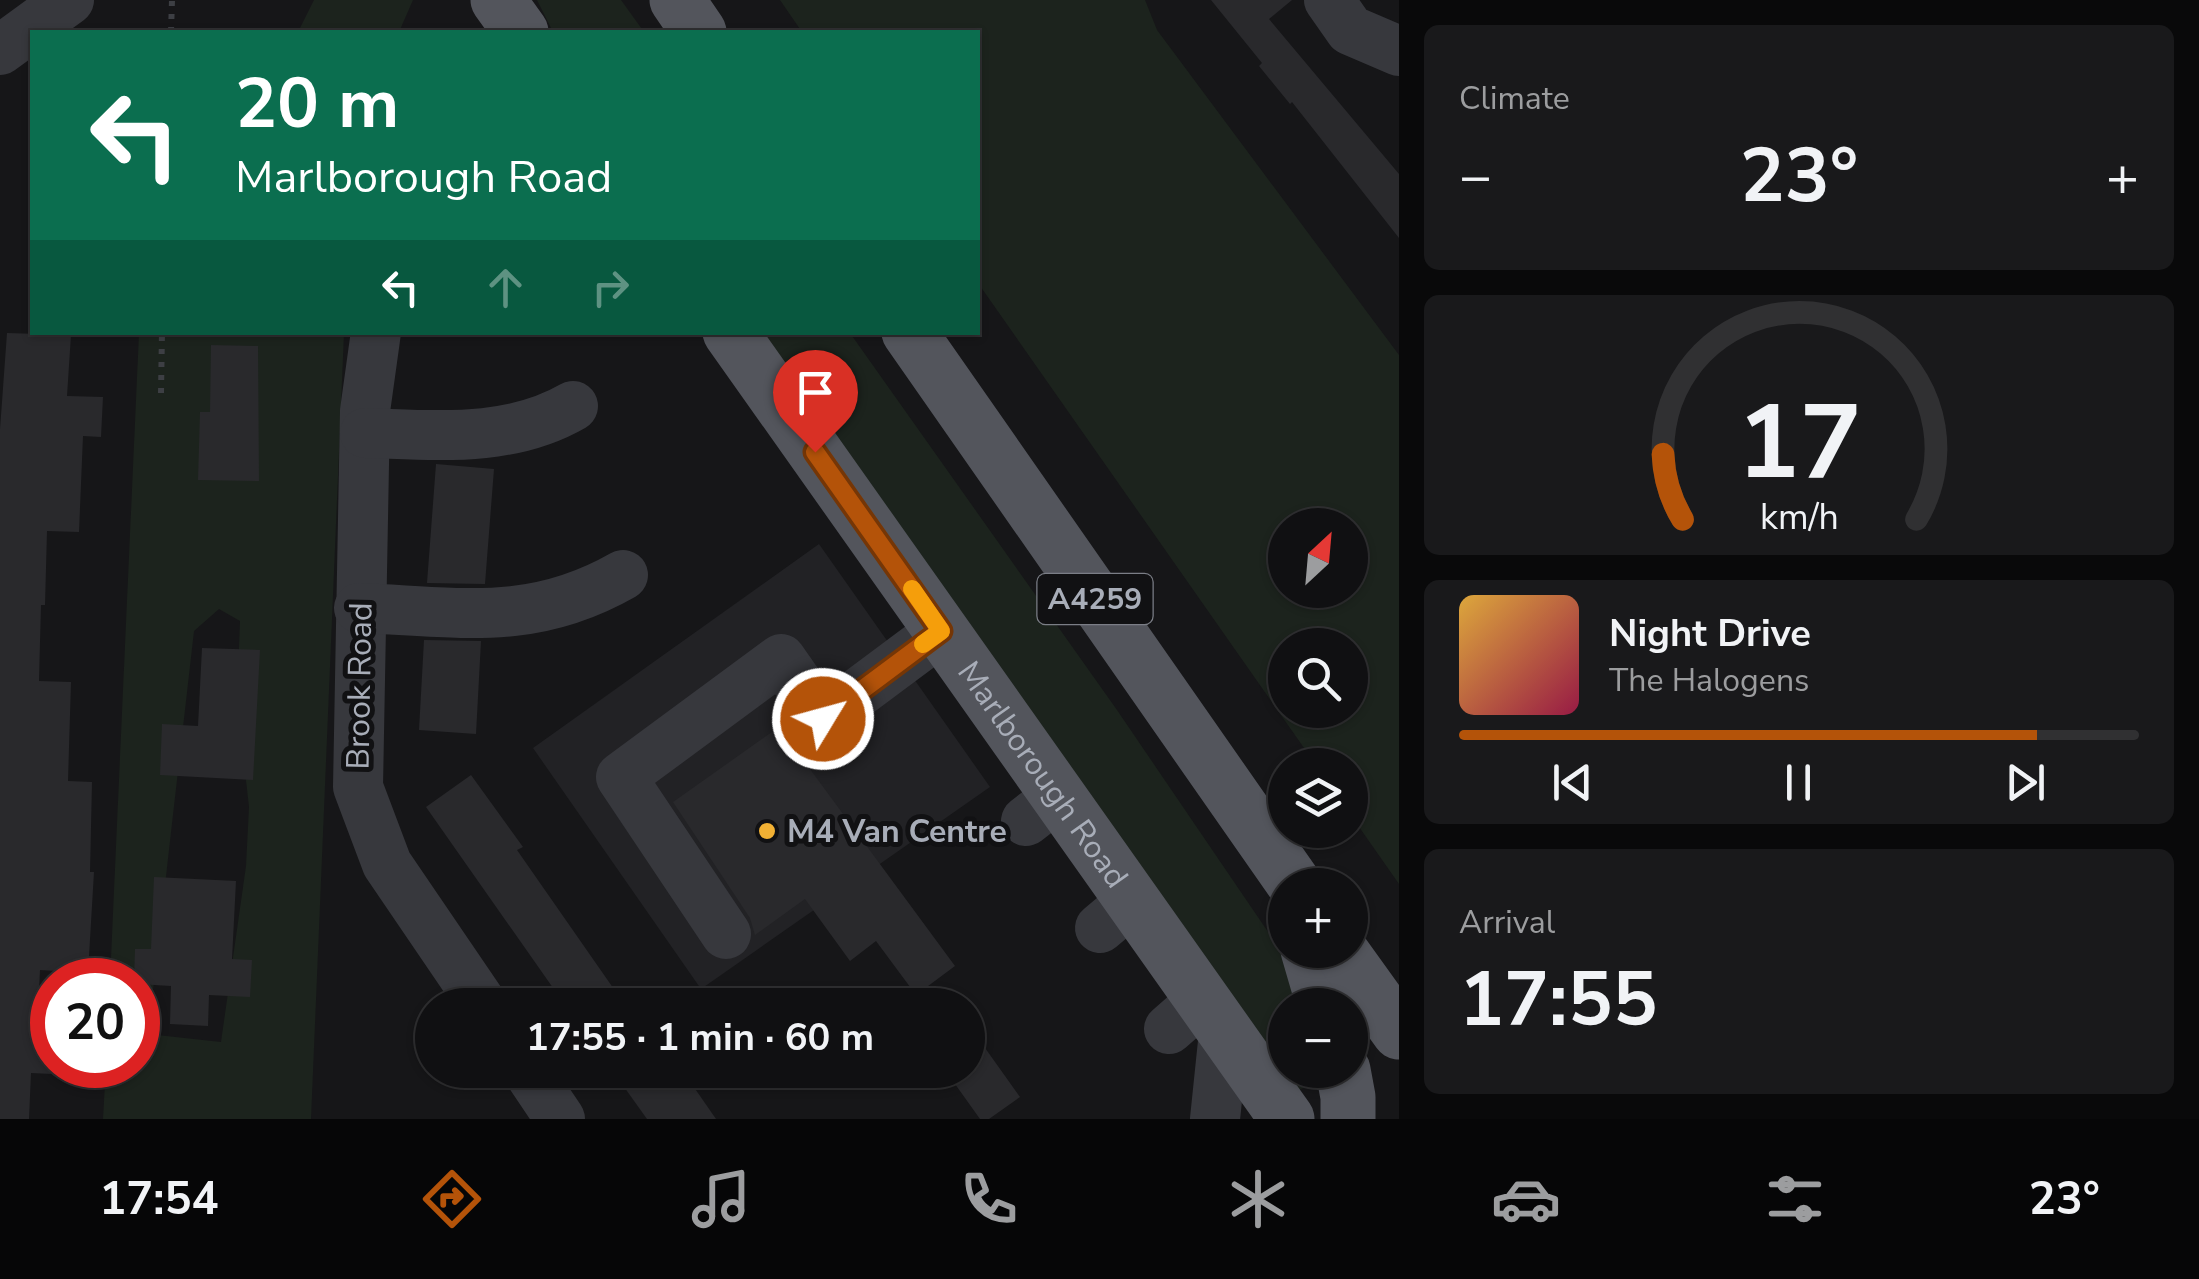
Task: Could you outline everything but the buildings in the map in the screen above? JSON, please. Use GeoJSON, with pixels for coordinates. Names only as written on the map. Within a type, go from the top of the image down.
{"type":"FeatureCollection","features":[{"type":"Feature","properties":{"kind":"main road"},"geometry":{"type":"LineString","coordinates":[[498,0],[520,30]]}},
{"type":"Feature","properties":{"kind":"main road"},"geometry":{"type":"LineString","coordinates":[[677,0],[699,30]]}},
{"type":"Feature","properties":{"kind":"main road","name":"Marlborough Road"},"geometry":{"type":"LineString","coordinates":[[732,335],[941,631],[1042,809],[1116,914],[1198,1020],[1286,1119]]}},
{"type":"Feature","properties":{"kind":"main road","name":"A4259"},"geometry":{"type":"LineString","coordinates":[[911,335],[1280,868]]}},
{"type":"Feature","properties":{"kind":"main road"},"geometry":{"type":"LineString","coordinates":[[1353,968],[1399,1032]]}},
{"type":"Feature","properties":{"kind":"main road"},"geometry":{"type":"LineString","coordinates":[[1346,1088],[1348,1119]]}},
{"type":"Feature","properties":{"kind":"street"},"geometry":{"type":"LineString","coordinates":[[0,50],[69,0]]}},
{"type":"Feature","properties":{"kind":"street"},"geometry":{"type":"LineString","coordinates":[[1330,0],[1350,30],[1399,50]]}},
{"type":"Feature","properties":{"kind":"street","name":"Brook Road"},"geometry":{"type":"LineString","coordinates":[[376,335],[364,433],[358,787],[387,864],[471,988]]}},
{"type":"Feature","properties":{"kind":"street"},"geometry":{"type":"LineString","coordinates":[[364,433],[466,436],[550,420],[573,406]]}},
{"type":"Feature","properties":{"kind":"street"},"geometry":{"type":"LineString","coordinates":[[360,608],[510,614],[551,607],[590,594],[623,574]]}},
{"type":"Feature","properties":{"kind":"street"},"geometry":{"type":"LineString","coordinates":[[726,934],[622,776],[781,659],[823,719],[941,631]]}},
{"type":"Feature","properties":{"kind":"street"},"geometry":{"type":"LineString","coordinates":[[1198,1020],[1215,1119]]}},
{"type":"Feature","properties":{"kind":"street"},"geometry":{"type":"LineString","coordinates":[[538,1088],[556,1117]]}},
{"type":"Feature","properties":{"kind":"path"},"geometry":{"type":"LineString","coordinates":[[171,30],[172,0]]}},
{"type":"Feature","properties":{"kind":"path"},"geometry":{"type":"LineString","coordinates":[[160,394],[162,335]]}},
{"type":"Feature","properties":{"kind":"shaded area"},"geometry":{"type":"Polygon","coordinates":[[[314,0],[413,0],[400,30],[299,30],[314,0]]]}},
{"type":"Feature","properties":{"kind":"shaded area"},"geometry":{"type":"Polygon","coordinates":[[[537,0],[621,0],[643,30],[552,30],[537,0]]]}},
{"type":"Feature","properties":{"kind":"shaded area"},"geometry":{"type":"Polygon","coordinates":[[[780,0],[1145,0],[1157,30],[1399,355],[1399,884],[1368,840],[1368,748],[1304,748],[1290,728],[1368,728],[1368,628],[1268,628],[1268,697],[980,286],[980,30],[801,30],[780,0]]]}},
{"type":"Feature","properties":{"kind":"shaded area"},"geometry":{"type":"Polygon","coordinates":[[[139,335],[344,335],[311,1119],[103,1119],[105,1088],[160,1088],[160,1035],[221,1042],[246,866],[249,807],[237,700],[240,621],[219,609],[194,631],[157,958],[111,958],[139,335]]]}},
{"type":"Feature","properties":{"kind":"shaded area"},"geometry":{"type":"Polygon","coordinates":[[[761,335],[851,335],[1117,710],[1268,932],[1268,968],[1290,968],[1300,988],[1268,988],[1268,1059],[761,335]]]}},
{"type":"Feature","properties":{"kind":"shaded area"},"geometry":{"type":"Polygon","coordinates":[[[819,544],[990,787],[700,988],[533,748],[819,544]]]}},
{"type":"Feature","properties":{"kind":"slow traffic"},"geometry":{"type":"LineString","coordinates":[[912,589],[941,631],[923,644]]}},
{"type":"Feature","properties":{"kind":"place","name":"M4 Van Centre"},"geometry":{"type":"Point","coordinates":[767,831]}},
{"type":"Feature","properties":{"kind":"route"},"geometry":{"type":"LineString","coordinates":[[815,452],[941,631],[823,719]]}}]}
